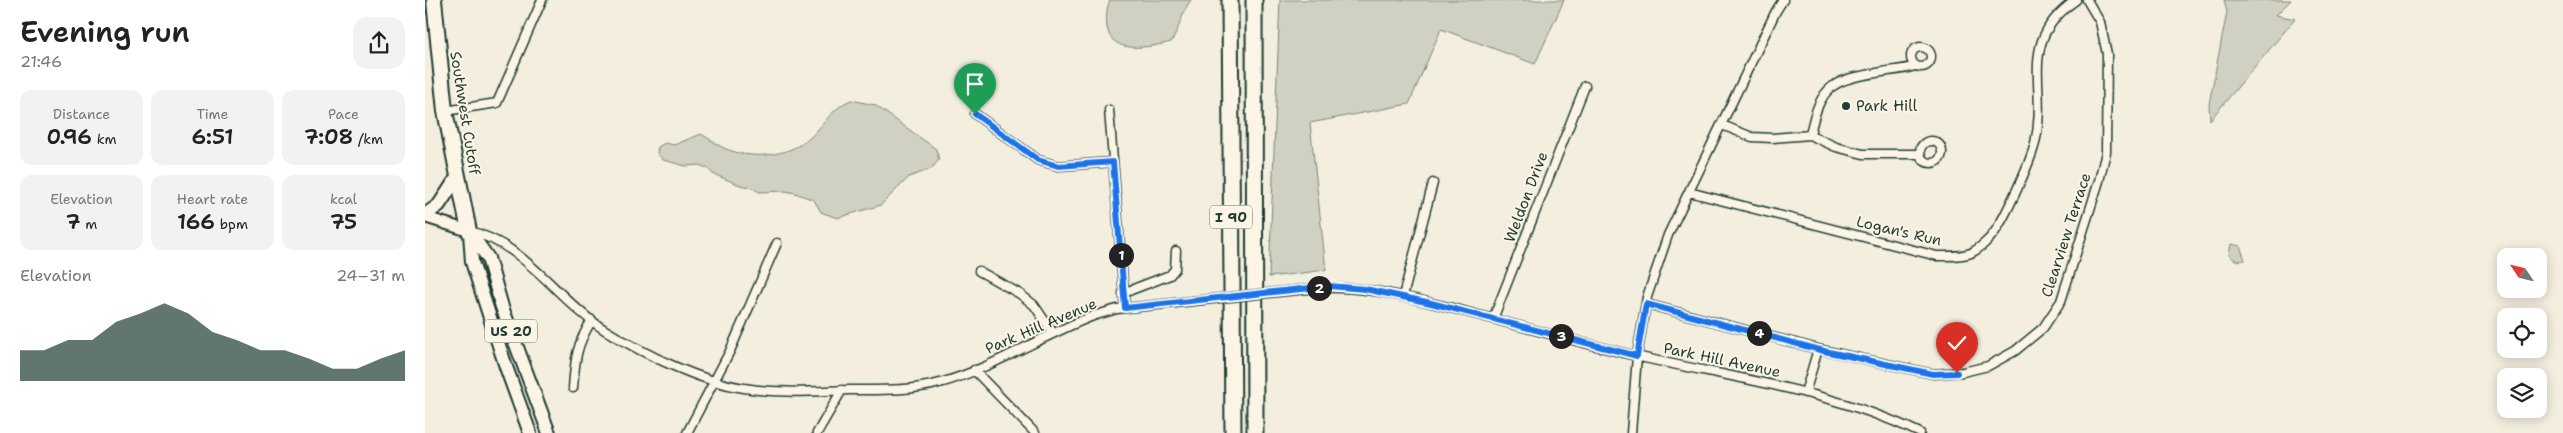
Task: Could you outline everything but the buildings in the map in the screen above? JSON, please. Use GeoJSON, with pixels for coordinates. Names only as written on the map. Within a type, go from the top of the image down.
{"type":"FeatureCollection","features":[{"type":"Feature","properties":{"kind":"highway","name":"Southwest Cutoff"},"geometry":{"type":"LineString","coordinates":[[434,0],[445,111],[469,231]]}},
{"type":"Feature","properties":{"kind":"highway","name":"I 90"},"geometry":{"type":"LineString","coordinates":[[1230,0],[1233,433]]}},
{"type":"Feature","properties":{"kind":"highway","name":"I 90"},"geometry":{"type":"LineString","coordinates":[[1254,0],[1255,433]]}},
{"type":"Feature","properties":{"kind":"main road"},"geometry":{"type":"LineString","coordinates":[[425,216],[439,205],[458,176]]}},
{"type":"Feature","properties":{"kind":"main road","name":"Southwest Cutoff"},"geometry":{"type":"LineString","coordinates":[[469,231],[488,258],[502,307],[549,433]]}},
{"type":"Feature","properties":{"kind":"main road","name":"Southwest Cutoff"},"geometry":{"type":"LineString","coordinates":[[469,231],[472,262],[508,375],[529,431]]}},
{"type":"Feature","properties":{"kind":"main road"},"geometry":{"type":"LineString","coordinates":[[529,431],[544,421]]}},
{"type":"Feature","properties":{"kind":"street"},"geometry":{"type":"LineString","coordinates":[[445,111],[497,103],[542,0]]}},
{"type":"Feature","properties":{"kind":"street"},"geometry":{"type":"LineString","coordinates":[[1631,433],[1637,356],[1646,304],[1668,236],[1783,0]]}},
{"type":"Feature","properties":{"kind":"street","name":"Logan's Run"},"geometry":{"type":"LineString","coordinates":[[1689,192],[1937,256],[1957,256],[1971,253],[1994,233],[2026,168],[2036,135],[2037,68],[2040,46],[2047,26],[2059,12],[2075,0]]}},
{"type":"Feature","properties":{"kind":"street","name":"Clearview Terrace"},"geometry":{"type":"LineString","coordinates":[[1646,304],[1817,349],[1933,374],[1963,372],[1988,366],[2015,351],[2043,328],[2061,301],[2099,181],[2106,152],[2107,54],[2100,22],[2087,0]]}},
{"type":"Feature","properties":{"kind":"street"},"geometry":{"type":"LineString","coordinates":[[1810,135],[1815,110],[1825,91],[1835,84],[1847,79],[1915,66]]}},
{"type":"Feature","properties":{"kind":"street","name":"Weldon Drive"},"geometry":{"type":"LineString","coordinates":[[1493,319],[1585,86]]}},
{"type":"Feature","properties":{"kind":"street"},"geometry":{"type":"LineString","coordinates":[[1109,110],[1125,308]]}},
{"type":"Feature","properties":{"kind":"street"},"geometry":{"type":"LineString","coordinates":[[975,114],[1038,160],[1058,166],[1113,162]]}},
{"type":"Feature","properties":{"kind":"street"},"geometry":{"type":"LineString","coordinates":[[1722,125],[1751,136],[1772,138],[1810,135],[1837,147],[1863,154],[1919,154]]}},
{"type":"Feature","properties":{"kind":"street"},"geometry":{"type":"LineString","coordinates":[[1403,296],[1433,182]]}},
{"type":"Feature","properties":{"kind":"street"},"geometry":{"type":"LineString","coordinates":[[425,216],[469,231]]}},
{"type":"Feature","properties":{"kind":"street","name":"Park Hill Avenue"},"geometry":{"type":"LineString","coordinates":[[469,231],[486,235],[526,262],[592,320],[643,352],[713,382],[765,391],[842,390],[931,385],[974,370],[1093,316],[1125,308],[1343,287],[1403,296],[1637,356],[1805,393],[1860,408],[1920,433]]}},
{"type":"Feature","properties":{"kind":"street"},"geometry":{"type":"LineString","coordinates":[[687,433],[730,351],[777,243]]}},
{"type":"Feature","properties":{"kind":"street"},"geometry":{"type":"LineString","coordinates":[[1123,293],[1170,275],[1175,269],[1176,251]]}},
{"type":"Feature","properties":{"kind":"street"},"geometry":{"type":"LineString","coordinates":[[979,271],[1020,294],[1034,305],[1053,333]]}},
{"type":"Feature","properties":{"kind":"street"},"geometry":{"type":"LineString","coordinates":[[573,388],[576,353],[581,337],[592,320]]}},
{"type":"Feature","properties":{"kind":"street"},"geometry":{"type":"LineString","coordinates":[[1805,393],[1817,349]]}},
{"type":"Feature","properties":{"kind":"street"},"geometry":{"type":"LineString","coordinates":[[974,370],[1035,433]]}},
{"type":"Feature","properties":{"kind":"street"},"geometry":{"type":"LineString","coordinates":[[817,433],[842,390]]}},
{"type":"Feature","properties":{"kind":"shaded area"},"geometry":{"type":"Polygon","coordinates":[[[1110,0],[1191,0],[1171,42],[1153,46],[1133,47],[1123,46],[1110,36],[1106,16],[1110,0]]]}},
{"type":"Feature","properties":{"kind":"shaded area"},"geometry":{"type":"Polygon","coordinates":[[[1280,0],[1564,0],[1535,64],[1441,29],[1409,104],[1310,123],[1326,270],[1269,277],[1280,0]]]}},
{"type":"Feature","properties":{"kind":"shaded area"},"geometry":{"type":"Polygon","coordinates":[[[2224,0],[2291,0],[2276,15],[2295,19],[2210,120],[2209,104],[2227,12],[2224,0]]]}},
{"type":"Feature","properties":{"kind":"shaded area"},"geometry":{"type":"Polygon","coordinates":[[[851,100],[875,105],[936,149],[939,160],[931,169],[909,177],[881,205],[837,218],[821,212],[814,200],[795,193],[786,191],[759,192],[753,188],[713,174],[707,168],[699,165],[686,166],[663,160],[657,153],[658,147],[665,143],[674,145],[701,134],[721,147],[747,155],[783,152],[805,142],[835,110],[851,100]]]}},
{"type":"Feature","properties":{"kind":"shaded area"},"geometry":{"type":"Polygon","coordinates":[[[2231,244],[2240,246],[2245,260],[2238,261],[2229,254],[2231,244]]]}},
{"type":"Feature","properties":{"kind":"place","name":"Park Hill"},"geometry":{"type":"Point","coordinates":[1846,106]}},
{"type":"Feature","properties":{"kind":"route"},"geometry":{"type":"LineString","coordinates":[[975,114],[1038,160],[1058,166],[1113,162],[1125,308],[1329,286],[1365,289],[1431,303],[1637,356],[1646,304],[1824,351],[1837,352],[1933,374],[1957,373]]}}]}
